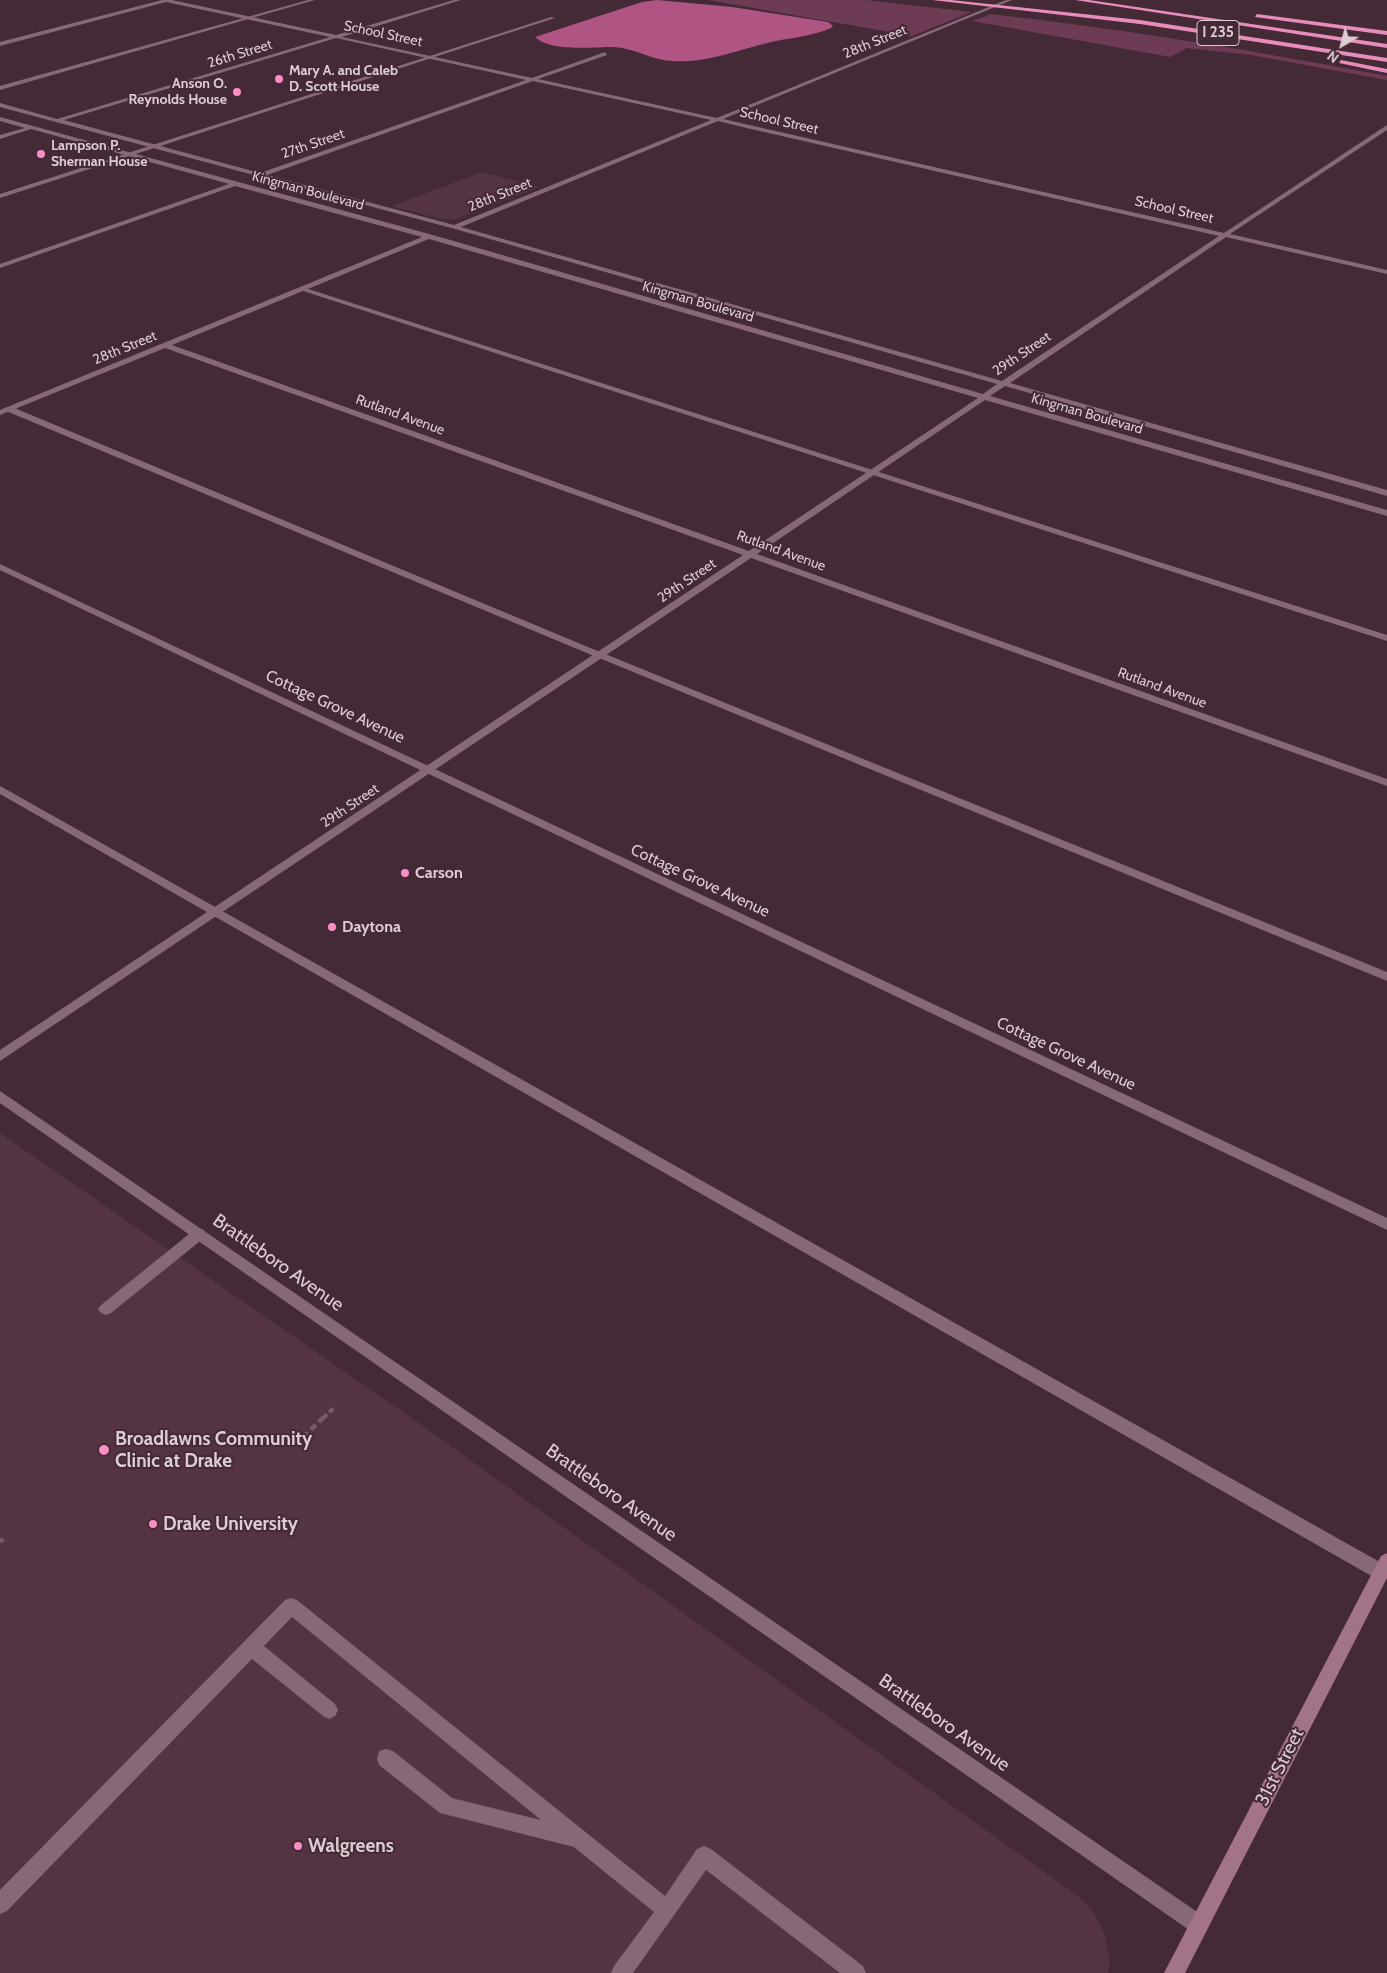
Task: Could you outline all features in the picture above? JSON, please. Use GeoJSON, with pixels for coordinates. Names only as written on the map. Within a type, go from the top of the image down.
{"type":"FeatureCollection","features":[{"type":"Feature","properties":{"kind":"highway","name":"I 235"},"geometry":{"type":"LineString","coordinates":[[936,0],[1209,31],[1387,60]]}},
{"type":"Feature","properties":{"kind":"highway","name":"I 235"},"geometry":{"type":"LineString","coordinates":[[1079,0],[1387,46]]}},
{"type":"Feature","properties":{"kind":"highway"},"geometry":{"type":"LineString","coordinates":[[1049,12],[1297,54]]}},
{"type":"Feature","properties":{"kind":"highway"},"geometry":{"type":"LineString","coordinates":[[1248,14],[1387,33]]}},
{"type":"Feature","properties":{"kind":"highway"},"geometry":{"type":"LineString","coordinates":[[1333,61],[1387,71]]}},
{"type":"Feature","properties":{"kind":"main road","name":"31st Street"},"geometry":{"type":"LineString","coordinates":[[1174,1973],[1384,1567]]}},
{"type":"Feature","properties":{"kind":"street"},"geometry":{"type":"LineString","coordinates":[[0,44],[166,0]]}},
{"type":"Feature","properties":{"kind":"street","name":"School Street"},"geometry":{"type":"LineString","coordinates":[[166,0],[718,120],[1387,272]]}},
{"type":"Feature","properties":{"kind":"street"},"geometry":{"type":"LineString","coordinates":[[0,88],[313,0]]}},
{"type":"Feature","properties":{"kind":"street","name":"26th Street"},"geometry":{"type":"LineString","coordinates":[[0,137],[459,0]]}},
{"type":"Feature","properties":{"kind":"street","name":"28th Street"},"geometry":{"type":"LineString","coordinates":[[446,230],[1010,0]]}},
{"type":"Feature","properties":{"kind":"street"},"geometry":{"type":"LineString","coordinates":[[0,196],[553,18]]}},
{"type":"Feature","properties":{"kind":"street","name":"27th Street"},"geometry":{"type":"LineString","coordinates":[[0,266],[605,54]]}},
{"type":"Feature","properties":{"kind":"street","name":"Kingman Boulevard"},"geometry":{"type":"LineString","coordinates":[[0,105],[454,227],[1387,493]]}},
{"type":"Feature","properties":{"kind":"street","name":"Kingman Boulevard"},"geometry":{"type":"LineString","coordinates":[[0,119],[429,237],[1387,513]]}},
{"type":"Feature","properties":{"kind":"street","name":"29th Street"},"geometry":{"type":"LineString","coordinates":[[0,1056],[1387,127]]}},
{"type":"Feature","properties":{"kind":"street","name":"28th Street"},"geometry":{"type":"LineString","coordinates":[[5,411],[438,234]]}},
{"type":"Feature","properties":{"kind":"street"},"geometry":{"type":"LineString","coordinates":[[302,289],[1387,638]]}},
{"type":"Feature","properties":{"kind":"street","name":"Rutland Avenue"},"geometry":{"type":"LineString","coordinates":[[165,345],[1387,784]]}},
{"type":"Feature","properties":{"kind":"street"},"geometry":{"type":"LineString","coordinates":[[5,411],[1387,977]]}},
{"type":"Feature","properties":{"kind":"street","name":"Cottage Grove Avenue"},"geometry":{"type":"LineString","coordinates":[[0,566],[1387,1224]]}},
{"type":"Feature","properties":{"kind":"street"},"geometry":{"type":"LineString","coordinates":[[0,789],[1384,1567]]}},
{"type":"Feature","properties":{"kind":"street","name":"Brattleboro Avenue"},"geometry":{"type":"LineString","coordinates":[[0,1096],[1199,1925]]}},
{"type":"Feature","properties":{"kind":"street"},"geometry":{"type":"LineString","coordinates":[[106,1309],[199,1234]]}},
{"type":"Feature","properties":{"kind":"street"},"geometry":{"type":"LineString","coordinates":[[0,1904],[291,1606],[667,1910]]}},
{"type":"Feature","properties":{"kind":"street"},"geometry":{"type":"LineString","coordinates":[[252,1647],[329,1710]]}},
{"type":"Feature","properties":{"kind":"street"},"geometry":{"type":"LineString","coordinates":[[386,1758],[447,1806],[578,1839]]}},
{"type":"Feature","properties":{"kind":"street"},"geometry":{"type":"LineString","coordinates":[[621,1973],[704,1856],[856,1973]]}},
{"type":"Feature","properties":{"kind":"path"},"geometry":{"type":"LineString","coordinates":[[295,1445],[336,1407]]}},
{"type":"Feature","properties":{"kind":"shaded area"},"geometry":{"type":"Polygon","coordinates":[[[657,0],[732,7],[828,22],[833,26],[811,35],[776,41],[711,58],[685,61],[657,59],[629,49],[613,47],[561,47],[542,42],[535,37],[642,2],[657,0]]]}},
{"type":"Feature","properties":{"kind":"shaded area"},"geometry":{"type":"Polygon","coordinates":[[[708,0],[866,0],[972,12],[912,36],[708,0]]]}},
{"type":"Feature","properties":{"kind":"shaded area"},"geometry":{"type":"Polygon","coordinates":[[[991,14],[1091,26],[1239,49],[1387,76],[1387,80],[1251,55],[1187,48],[1170,57],[972,21],[991,14]]]}},
{"type":"Feature","properties":{"kind":"shaded area"},"geometry":{"type":"Polygon","coordinates":[[[482,172],[539,187],[456,219],[441,219],[392,206],[482,172]]]}},
{"type":"Feature","properties":{"kind":"shaded area"},"geometry":{"type":"Polygon","coordinates":[[[0,1133],[413,1419],[1078,1896],[1095,1914],[1106,1938],[1110,1965],[1108,1973],[0,1973],[0,1133]]]}},
{"type":"Feature","properties":{"kind":"place","name":"Mary A. and Caleb D. Scott House"},"geometry":{"type":"Point","coordinates":[279,79]}},
{"type":"Feature","properties":{"kind":"place","name":"Anson O. Reynolds House"},"geometry":{"type":"Point","coordinates":[237,92]}},
{"type":"Feature","properties":{"kind":"place","name":"Lampson P. Sherman House"},"geometry":{"type":"Point","coordinates":[41,154]}},
{"type":"Feature","properties":{"kind":"place","name":"Carson"},"geometry":{"type":"Point","coordinates":[405,873]}},
{"type":"Feature","properties":{"kind":"place","name":"Daytona"},"geometry":{"type":"Point","coordinates":[332,927]}},
{"type":"Feature","properties":{"kind":"place","name":"Broadlawns Community Clinic at Drake"},"geometry":{"type":"Point","coordinates":[104,1450]}},
{"type":"Feature","properties":{"kind":"place","name":"Drake University"},"geometry":{"type":"Point","coordinates":[153,1524]}},
{"type":"Feature","properties":{"kind":"place","name":"Walgreens"},"geometry":{"type":"Point","coordinates":[298,1846]}}]}
